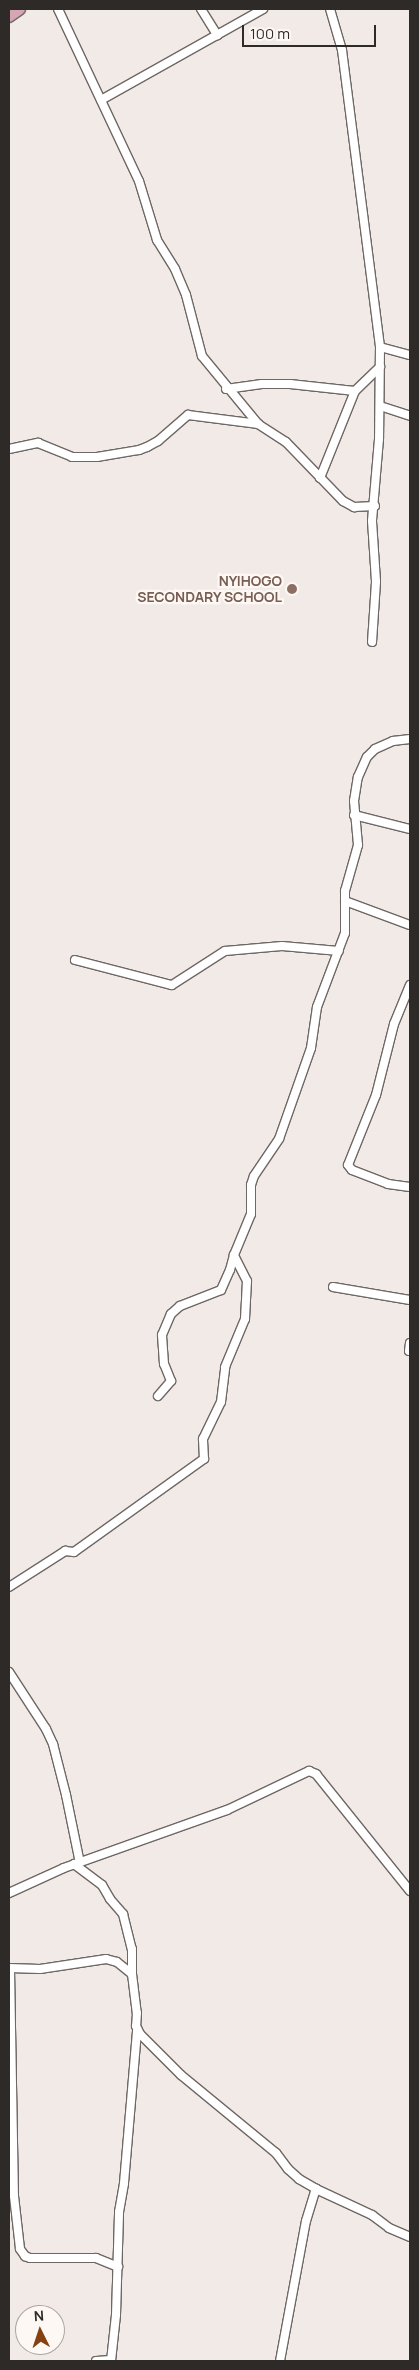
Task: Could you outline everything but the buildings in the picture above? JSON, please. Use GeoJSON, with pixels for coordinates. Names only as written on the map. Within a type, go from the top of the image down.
{"type":"FeatureCollection","features":[{"type":"Feature","properties":{"kind":"main road"},"geometry":{"type":"LineString","coordinates":[[9,16],[19,9]]}},
{"type":"Feature","properties":{"kind":"street"},"geometry":{"type":"LineString","coordinates":[[58,9],[139,181],[157,240],[175,269],[186,296],[202,356],[226,389],[258,424],[286,442],[343,501],[354,507],[375,506]]}},
{"type":"Feature","properties":{"kind":"street"},"geometry":{"type":"LineString","coordinates":[[201,9],[217,35]]}},
{"type":"Feature","properties":{"kind":"street"},"geometry":{"type":"LineString","coordinates":[[101,100],[263,9]]}},
{"type":"Feature","properties":{"kind":"street"},"geometry":{"type":"LineString","coordinates":[[330,9],[342,50],[380,347],[380,406],[375,506],[372,521],[376,582],[372,642]]}},
{"type":"Feature","properties":{"kind":"street"},"geometry":{"type":"LineString","coordinates":[[380,347],[410,355]]}},
{"type":"Feature","properties":{"kind":"street"},"geometry":{"type":"LineString","coordinates":[[320,478],[355,391],[380,367]]}},
{"type":"Feature","properties":{"kind":"street"},"geometry":{"type":"LineString","coordinates":[[226,389],[262,384],[290,384],[355,391]]}},
{"type":"Feature","properties":{"kind":"street"},"geometry":{"type":"LineString","coordinates":[[380,406],[410,416]]}},
{"type":"Feature","properties":{"kind":"street"},"geometry":{"type":"LineString","coordinates":[[9,449],[38,443],[72,457],[97,456],[139,450],[158,440],[188,415],[258,424]]}},
{"type":"Feature","properties":{"kind":"street"},"geometry":{"type":"LineString","coordinates":[[158,1396],[171,1381],[164,1364],[162,1335],[172,1314],[180,1306],[221,1290],[250,1214],[251,1185],[254,1176],[279,1139],[311,1048],[317,1008],[344,933],[345,891],[358,845],[354,815],[356,784],[367,757],[393,741],[410,739]]}},
{"type":"Feature","properties":{"kind":"street"},"geometry":{"type":"LineString","coordinates":[[354,815],[410,829]]}},
{"type":"Feature","properties":{"kind":"street"},"geometry":{"type":"LineString","coordinates":[[345,901],[410,925]]}},
{"type":"Feature","properties":{"kind":"street"},"geometry":{"type":"LineString","coordinates":[[75,960],[172,985],[225,951],[282,946],[339,951]]}},
{"type":"Feature","properties":{"kind":"street"},"geometry":{"type":"LineString","coordinates":[[410,985],[394,1024],[376,1095],[348,1164],[352,1170],[388,1184],[410,1187]]}},
{"type":"Feature","properties":{"kind":"street"},"geometry":{"type":"LineString","coordinates":[[9,1587],[65,1551],[74,1552],[204,1459],[203,1439],[221,1402],[225,1366],[245,1319],[247,1281],[234,1255]]}},
{"type":"Feature","properties":{"kind":"street"},"geometry":{"type":"LineString","coordinates":[[332,1287],[410,1300]]}},
{"type":"Feature","properties":{"kind":"street"},"geometry":{"type":"LineString","coordinates":[[9,1672],[46,1729],[53,1744],[66,1795],[77,1863],[102,1885],[110,1899],[120,1909],[130,1938],[137,2030],[124,2183],[118,2212],[118,2267],[111,2361],[96,2361]]}},
{"type":"Feature","properties":{"kind":"street"},"geometry":{"type":"LineString","coordinates":[[9,1893],[77,1863],[226,1810],[309,1771],[316,1774],[410,1891]]}},
{"type":"Feature","properties":{"kind":"street"},"geometry":{"type":"LineString","coordinates":[[118,2267],[96,2258],[30,2258],[25,2256],[20,2249],[14,2196],[10,1968],[40,1969],[106,1959],[117,1962],[132,1974]]}},
{"type":"Feature","properties":{"kind":"street"},"geometry":{"type":"LineString","coordinates":[[137,2030],[181,2074],[276,2153],[288,2169],[299,2179],[316,2190],[355,2206],[389,2228],[410,2237]]}},
{"type":"Feature","properties":{"kind":"street"},"geometry":{"type":"LineString","coordinates":[[280,2361],[306,2221],[316,2190]]}},
{"type":"Feature","properties":{"kind":"place","name":"NYIHOGO SECONDARY SCHOOL"},"geometry":{"type":"Point","coordinates":[292,589]}}]}
